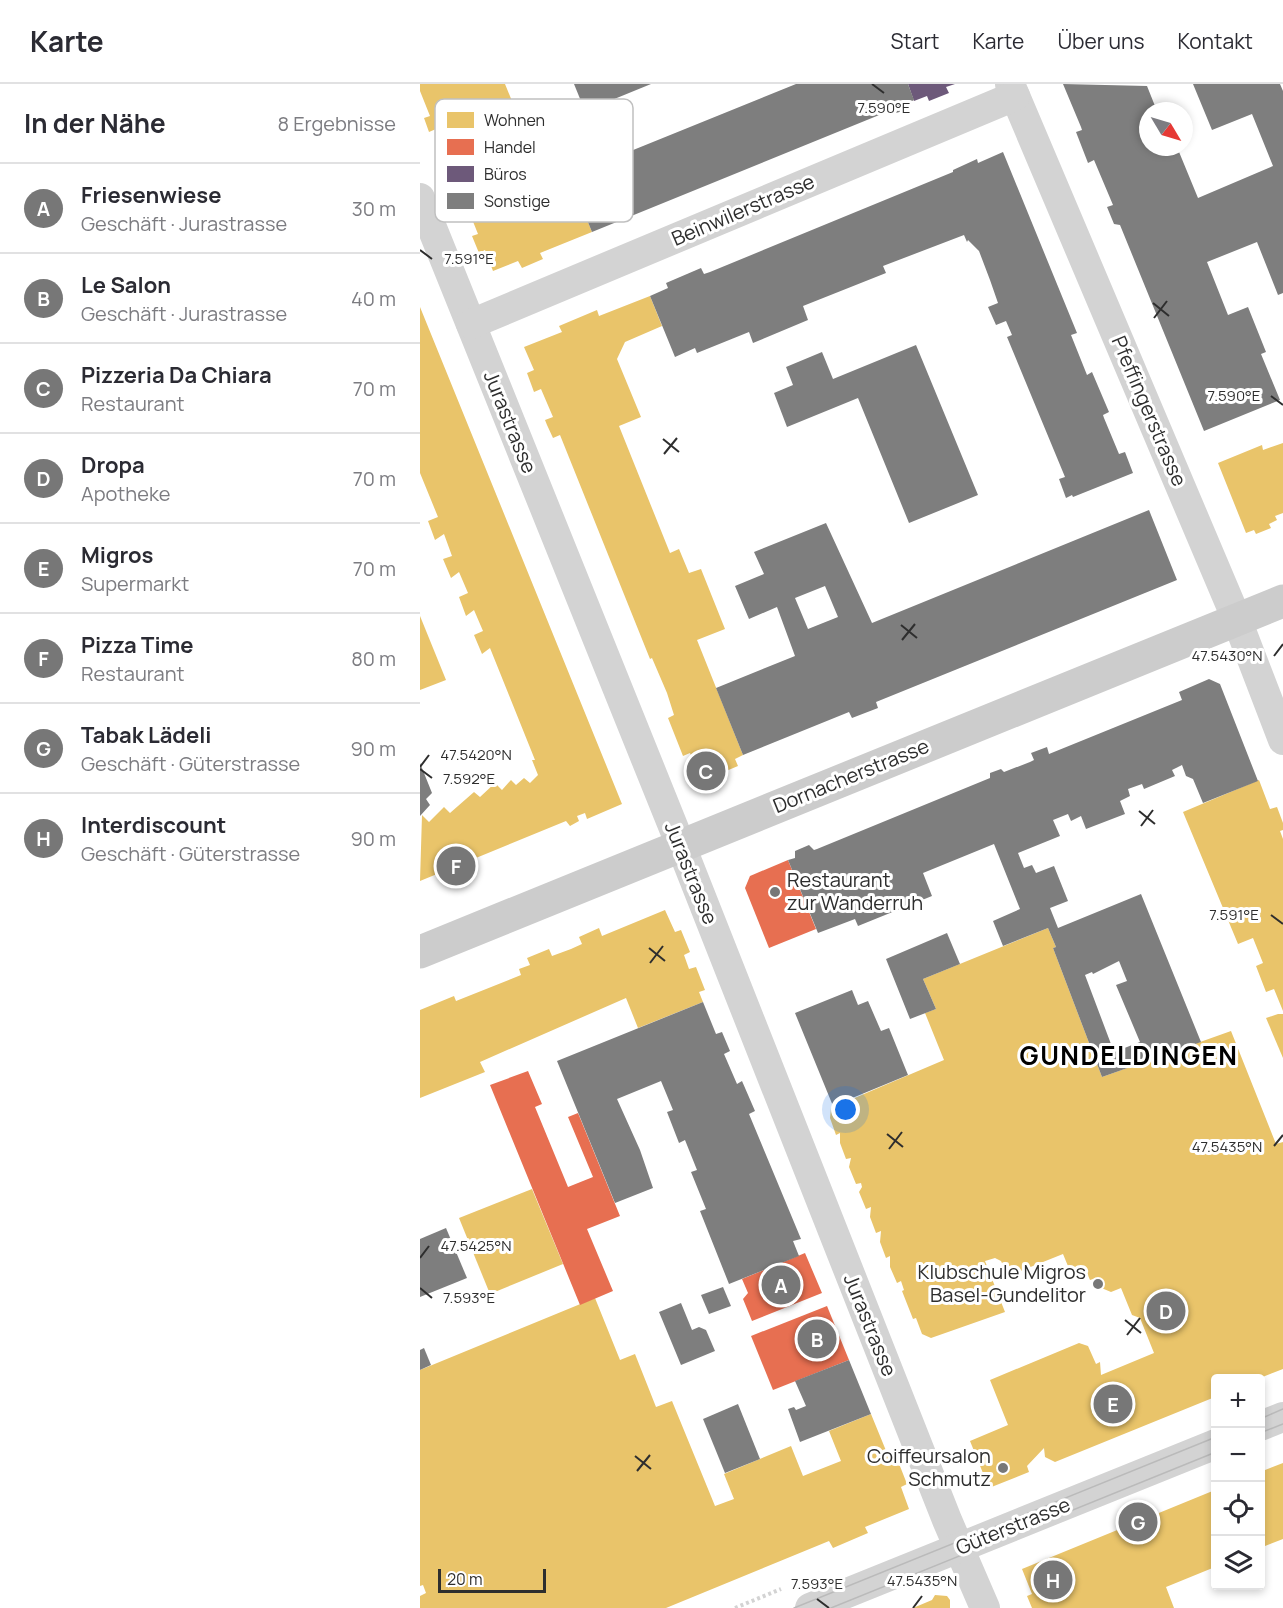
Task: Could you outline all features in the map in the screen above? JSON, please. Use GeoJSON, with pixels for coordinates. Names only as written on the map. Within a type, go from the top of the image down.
{"type":"FeatureCollection","features":[{"type":"Feature","properties":{"kind":"main road","name":"Dornacherstrasse"},"geometry":{"type":"LineString","coordinates":[[420,952],[1283,601]]}},
{"type":"Feature","properties":{"kind":"street","name":"Beinwilerstrasse"},"geometry":{"type":"LineString","coordinates":[[471,324],[1013,90]]}},
{"type":"Feature","properties":{"kind":"street","name":"Pfeffingerstrasse"},"geometry":{"type":"LineString","coordinates":[[1013,90],[1237,620],[1283,740]]}},
{"type":"Feature","properties":{"kind":"street","name":"Jurastrasse"},"geometry":{"type":"LineString","coordinates":[[420,198],[681,846],[959,1549],[985,1608]]}},
{"type":"Feature","properties":{"kind":"street"},"geometry":{"type":"LineString","coordinates":[[1265,1424],[1283,1417]]}},
{"type":"Feature","properties":{"kind":"street","name":"Güterstrasse"},"geometry":{"type":"LineString","coordinates":[[810,1608],[1211,1446]]}},
{"type":"Feature","properties":{"kind":"building: Wohnen"},"geometry":{"type":"Polygon","coordinates":[[[420,84],[505,84],[511,99],[435,99],[435,129],[429,132],[424,118],[430,116],[420,91],[420,84]]]}},
{"type":"Feature","properties":{"kind":"building: Wohnen"},"geometry":{"type":"Polygon","coordinates":[[[473,222],[588,222],[592,232],[540,253],[543,259],[522,268],[518,261],[493,271],[485,250],[479,253],[472,236],[478,234],[473,222]]]}},
{"type":"Feature","properties":{"kind":"building: Wohnen"},"geometry":{"type":"Polygon","coordinates":[[[650,296],[662,326],[625,342],[617,359],[641,417],[619,426],[670,553],[679,549],[689,573],[701,569],[725,629],[697,640],[743,755],[735,759],[738,766],[719,774],[716,767],[698,774],[690,753],[683,756],[668,718],[674,715],[667,693],[652,658],[650,659],[560,435],[553,438],[547,425],[545,420],[553,417],[541,389],[534,392],[527,373],[534,370],[524,347],[562,332],[559,326],[597,310],[599,316],[650,296]]]}},
{"type":"Feature","properties":{"kind":"building: Wohnen"},"geometry":{"type":"Polygon","coordinates":[[[420,307],[622,804],[587,819],[585,813],[577,816],[579,821],[570,826],[566,821],[420,881],[422,815],[429,822],[444,807],[450,813],[474,792],[480,797],[495,783],[502,790],[511,780],[516,785],[524,778],[530,783],[538,775],[532,760],[535,760],[490,648],[482,654],[474,635],[483,631],[474,610],[466,616],[459,597],[468,593],[459,572],[451,578],[443,559],[452,556],[444,534],[435,540],[428,521],[438,517],[420,473],[420,307]]]}},
{"type":"Feature","properties":{"kind":"building: Wohnen"},"geometry":{"type":"Polygon","coordinates":[[[1283,443],[1283,513],[1275,516],[1277,520],[1269,524],[1271,528],[1256,534],[1254,530],[1246,533],[1218,463],[1262,445],[1263,450],[1283,443]]]}},
{"type":"Feature","properties":{"kind":"building: Wohnen"},"geometry":{"type":"Polygon","coordinates":[[[420,616],[446,680],[420,690],[420,616]]]}},
{"type":"Feature","properties":{"kind":"building: Wohnen"},"geometry":{"type":"Polygon","coordinates":[[[1259,780],[1270,809],[1277,807],[1283,823],[1283,830],[1280,831],[1283,839],[1283,1011],[1274,989],[1266,992],[1256,966],[1263,963],[1253,938],[1238,944],[1183,812],[1259,780]]]}},
{"type":"Feature","properties":{"kind":"building: Wohnen"},"geometry":{"type":"Polygon","coordinates":[[[665,910],[675,932],[681,930],[690,952],[684,955],[689,969],[696,967],[705,990],[699,992],[703,1002],[638,1028],[626,998],[480,1062],[485,1072],[420,1098],[420,1010],[454,996],[456,1001],[521,975],[519,969],[530,965],[527,958],[549,949],[552,956],[571,949],[582,944],[579,937],[599,928],[602,936],[665,910]]]}},
{"type":"Feature","properties":{"kind":"building: Wohnen"},"geometry":{"type":"Polygon","coordinates":[[[1048,928],[1056,947],[1053,948],[1102,1077],[1231,1031],[1276,1144],[1283,1142],[1283,1369],[1265,1376],[1265,1374],[1211,1374],[1211,1399],[1055,1462],[1045,1457],[1044,1448],[1027,1466],[1029,1472],[989,1488],[970,1441],[1008,1425],[990,1380],[1079,1343],[1088,1346],[1096,1364],[1100,1362],[1101,1375],[1154,1353],[1140,1318],[1132,1315],[1121,1288],[1111,1292],[1099,1287],[1096,1278],[1090,1280],[1084,1266],[1070,1271],[1063,1254],[1008,1276],[1001,1261],[995,1258],[985,1261],[1005,1312],[931,1338],[922,1334],[916,1318],[913,1319],[902,1291],[904,1290],[901,1281],[897,1283],[890,1267],[890,1256],[886,1258],[880,1242],[881,1231],[876,1233],[870,1217],[871,1207],[866,1209],[859,1192],[862,1187],[861,1183],[856,1184],[849,1167],[851,1158],[846,1159],[840,1143],[840,1133],[836,1135],[830,1118],[831,1108],[944,1060],[925,1013],[936,1009],[923,979],[1048,928]]]}},
{"type":"Feature","properties":{"kind":"building: Wohnen"},"geometry":{"type":"Polygon","coordinates":[[[1283,1014],[1283,1058],[1266,1018],[1283,1014]]]}},
{"type":"Feature","properties":{"kind":"building: Wohnen"},"geometry":{"type":"Polygon","coordinates":[[[532,1189],[563,1264],[490,1294],[459,1218],[532,1189]]]}},
{"type":"Feature","properties":{"kind":"building: Wohnen"},"geometry":{"type":"Polygon","coordinates":[[[595,1298],[620,1360],[635,1354],[656,1407],[672,1401],[715,1506],[734,1499],[724,1474],[791,1446],[803,1476],[841,1461],[829,1431],[871,1414],[889,1458],[896,1456],[907,1484],[901,1487],[909,1509],[865,1527],[868,1533],[833,1548],[829,1541],[666,1608],[420,1608],[420,1596],[426,1593],[423,1585],[420,1586],[420,1370],[595,1298]]]}},
{"type":"Feature","properties":{"kind":"building: Wohnen"},"geometry":{"type":"Polygon","coordinates":[[[1283,1463],[1283,1539],[1265,1546],[1265,1482],[1265,1470],[1283,1463]]]}},
{"type":"Feature","properties":{"kind":"building: Wohnen"},"geometry":{"type":"Polygon","coordinates":[[[1211,1492],[1211,1569],[1166,1587],[1174,1608],[1032,1608],[1027,1596],[1032,1594],[1022,1569],[1211,1492]]]}},
{"type":"Feature","properties":{"kind":"building: Wohnen"},"geometry":{"type":"Polygon","coordinates":[[[935,1595],[947,1596],[950,1600],[950,1608],[913,1608],[932,1600],[935,1595]]]}},
{"type":"Feature","properties":{"kind":"building: Handel"},"geometry":{"type":"Polygon","coordinates":[[[788,860],[816,929],[769,948],[745,888],[750,876],[788,860]]]}},
{"type":"Feature","properties":{"kind":"building: Handel"},"geometry":{"type":"Polygon","coordinates":[[[528,1071],[542,1104],[535,1107],[568,1187],[593,1177],[568,1117],[578,1113],[620,1216],[587,1229],[613,1291],[580,1305],[490,1085],[528,1071]]]}},
{"type":"Feature","properties":{"kind":"building: Handel"},"geometry":{"type":"Polygon","coordinates":[[[805,1253],[822,1293],[752,1321],[743,1299],[748,1293],[742,1279],[805,1253]]]}},
{"type":"Feature","properties":{"kind":"building: Handel"},"geometry":{"type":"Polygon","coordinates":[[[827,1306],[849,1360],[773,1390],[751,1336],[827,1306]]]}},
{"type":"Feature","properties":{"kind":"building: Büros"},"geometry":{"type":"Polygon","coordinates":[[[908,84],[955,84],[946,87],[949,93],[929,101],[927,96],[914,101],[908,84]]]}},
{"type":"Feature","properties":{"kind":"building: Sonstige"},"geometry":{"type":"Polygon","coordinates":[[[574,84],[651,84],[614,99],[580,99],[574,84]]]}},
{"type":"Feature","properties":{"kind":"building: Sonstige"},"geometry":{"type":"Polygon","coordinates":[[[796,84],[908,84],[914,100],[908,103],[909,108],[903,111],[896,113],[894,109],[633,215],[633,150],[796,84]]]}},
{"type":"Feature","properties":{"kind":"building: Sonstige"},"geometry":{"type":"Polygon","coordinates":[[[1063,84],[1147,86],[1153,102],[1139,102],[1139,156],[1181,156],[1198,198],[1273,166],[1252,114],[1212,130],[1193,84],[1280,84],[1283,91],[1283,293],[1278,295],[1257,242],[1207,262],[1228,315],[1248,307],[1266,352],[1261,354],[1280,400],[1204,431],[1120,225],[1114,224],[1107,207],[1113,205],[1094,160],[1088,163],[1076,132],[1082,130],[1063,84]]]}},
{"type":"Feature","properties":{"kind":"building: Sonstige"},"geometry":{"type":"Polygon","coordinates":[[[1003,152],[1077,333],[1071,335],[1087,375],[1092,372],[1109,412],[1103,415],[1104,418],[1119,454],[1125,452],[1133,473],[1066,498],[1059,479],[1065,477],[1007,337],[1012,335],[1006,321],[996,325],[988,307],[998,303],[990,280],[979,251],[968,240],[967,242],[964,235],[883,266],[886,273],[803,306],[808,320],[753,343],[749,332],[697,353],[695,348],[675,357],[650,296],[668,288],[666,283],[701,268],[704,274],[710,272],[953,172],[977,159],[978,163],[1003,152]]]}},
{"type":"Feature","properties":{"kind":"building: Sonstige"},"geometry":{"type":"Polygon","coordinates":[[[588,222],[617,222],[592,232],[588,222]]]}},
{"type":"Feature","properties":{"kind":"building: Sonstige"},"geometry":{"type":"Polygon","coordinates":[[[916,345],[978,495],[909,523],[858,398],[787,427],[774,393],[793,385],[786,367],[822,352],[833,379],[916,345]]]}},
{"type":"Feature","properties":{"kind":"building: Sonstige"},"geometry":{"type":"Polygon","coordinates":[[[1149,510],[1177,580],[876,702],[878,708],[852,718],[849,712],[743,755],[716,688],[795,656],[777,607],[749,619],[735,586],[764,574],[754,552],[826,523],[872,623],[1149,510]],[[825,586],[795,598],[808,629],[838,617],[825,586]]]}},
{"type":"Feature","properties":{"kind":"building: Sonstige"},"geometry":{"type":"Polygon","coordinates":[[[1209,679],[1220,684],[1258,781],[1203,803],[1193,779],[1186,776],[1182,765],[1172,770],[1175,776],[1144,789],[1142,784],[1128,789],[1130,796],[1120,801],[1125,814],[1086,829],[1081,816],[1071,821],[1068,814],[1053,820],[1060,836],[1018,853],[1024,868],[1032,865],[1036,873],[1054,866],[1068,901],[1050,908],[1058,928],[1141,894],[1201,1042],[1102,1077],[1053,948],[1056,947],[1048,928],[1003,946],[993,921],[1020,909],[994,844],[923,873],[932,896],[858,926],[855,919],[818,933],[788,860],[795,858],[795,851],[809,845],[814,850],[817,849],[990,778],[990,773],[1001,769],[1004,772],[1030,762],[1034,760],[1031,753],[1047,747],[1049,754],[1182,700],[1179,692],[1209,679]],[[1119,961],[1093,974],[1092,972],[1085,975],[1114,1052],[1140,1042],[1116,985],[1127,981],[1119,961]]]}},
{"type":"Feature","properties":{"kind":"building: Sonstige"},"geometry":{"type":"Polygon","coordinates":[[[420,763],[432,793],[426,799],[430,805],[420,816],[420,763]]]}},
{"type":"Feature","properties":{"kind":"building: Sonstige"},"geometry":{"type":"Polygon","coordinates":[[[947,933],[960,964],[923,979],[936,1009],[910,1019],[886,959],[947,933]]]}},
{"type":"Feature","properties":{"kind":"building: Sonstige"},"geometry":{"type":"Polygon","coordinates":[[[852,990],[858,1005],[868,1001],[881,1031],[889,1028],[908,1075],[833,1106],[795,1013],[852,990]]]}},
{"type":"Feature","properties":{"kind":"building: Sonstige"},"geometry":{"type":"Polygon","coordinates":[[[703,1002],[716,1034],[722,1032],[730,1051],[724,1054],[737,1084],[742,1081],[755,1111],[749,1114],[801,1239],[793,1241],[799,1256],[729,1284],[700,1211],[706,1209],[691,1172],[697,1170],[685,1140],[679,1143],[667,1112],[673,1110],[661,1081],[617,1099],[640,1150],[653,1188],[615,1203],[557,1061],[703,1002]]]}},
{"type":"Feature","properties":{"kind":"building: Sonstige"},"geometry":{"type":"Polygon","coordinates":[[[446,1228],[467,1278],[420,1297],[420,1239],[446,1228]]]}},
{"type":"Feature","properties":{"kind":"building: Sonstige"},"geometry":{"type":"Polygon","coordinates":[[[723,1287],[731,1306],[709,1314],[701,1295],[723,1287]]]}},
{"type":"Feature","properties":{"kind":"building: Sonstige"},"geometry":{"type":"Polygon","coordinates":[[[681,1303],[692,1330],[699,1327],[706,1330],[715,1351],[681,1365],[659,1312],[681,1303]]]}},
{"type":"Feature","properties":{"kind":"building: Sonstige"},"geometry":{"type":"Polygon","coordinates":[[[424,1348],[431,1365],[420,1370],[420,1350],[424,1348]]]}},
{"type":"Feature","properties":{"kind":"building: Sonstige"},"geometry":{"type":"Polygon","coordinates":[[[849,1360],[871,1414],[800,1442],[788,1409],[794,1407],[796,1410],[806,1406],[795,1381],[849,1360]]]}},
{"type":"Feature","properties":{"kind":"building: Sonstige"},"geometry":{"type":"Polygon","coordinates":[[[738,1404],[760,1459],[725,1473],[703,1419],[738,1404]]]}},
{"type":"Feature","properties":{"kind":"tram line"},"geometry":{"type":"LineString","coordinates":[[1265,1417],[1283,1409]]}},
{"type":"Feature","properties":{"kind":"tram line"},"geometry":{"type":"LineString","coordinates":[[1265,1431],[1283,1424]]}},
{"type":"Feature","properties":{"kind":"tram line"},"geometry":{"type":"LineString","coordinates":[[794,1608],[1211,1439]]}},
{"type":"Feature","properties":{"kind":"tram line"},"geometry":{"type":"LineString","coordinates":[[831,1608],[1211,1454]]}},
{"type":"Feature","properties":{"kind":"place","name":"Pizzeria Da Chiara"},"geometry":{"type":"Point","coordinates":[706,771]}},
{"type":"Feature","properties":{"kind":"place","name":"Pizza Time"},"geometry":{"type":"Point","coordinates":[456,866]}},
{"type":"Feature","properties":{"kind":"place","name":"Restaurant zur Wanderruh"},"geometry":{"type":"Point","coordinates":[775,892]}},
{"type":"Feature","properties":{"kind":"place","name":"Klubschule Migros Basel-Gundelitor"},"geometry":{"type":"Point","coordinates":[1098,1284]}},
{"type":"Feature","properties":{"kind":"place","name":"Friesenwiese"},"geometry":{"type":"Point","coordinates":[781,1285]}},
{"type":"Feature","properties":{"kind":"place","name":"Dropa"},"geometry":{"type":"Point","coordinates":[1166,1311]}},
{"type":"Feature","properties":{"kind":"place","name":"Le Salon"},"geometry":{"type":"Point","coordinates":[817,1339]}},
{"type":"Feature","properties":{"kind":"place","name":"Migros"},"geometry":{"type":"Point","coordinates":[1113,1404]}},
{"type":"Feature","properties":{"kind":"place","name":"Coiffeursalon Schmutz"},"geometry":{"type":"Point","coordinates":[1003,1468]}},
{"type":"Feature","properties":{"kind":"place","name":"Tabak Lädeli"},"geometry":{"type":"Point","coordinates":[1138,1522]}},
{"type":"Feature","properties":{"kind":"place","name":"Interdiscount"},"geometry":{"type":"Point","coordinates":[1053,1580]}},
{"type":"Feature","properties":{"kind":"district","name":"GUNDELDINGEN"},"geometry":{"type":"Point","coordinates":[1129,1056]}}]}
